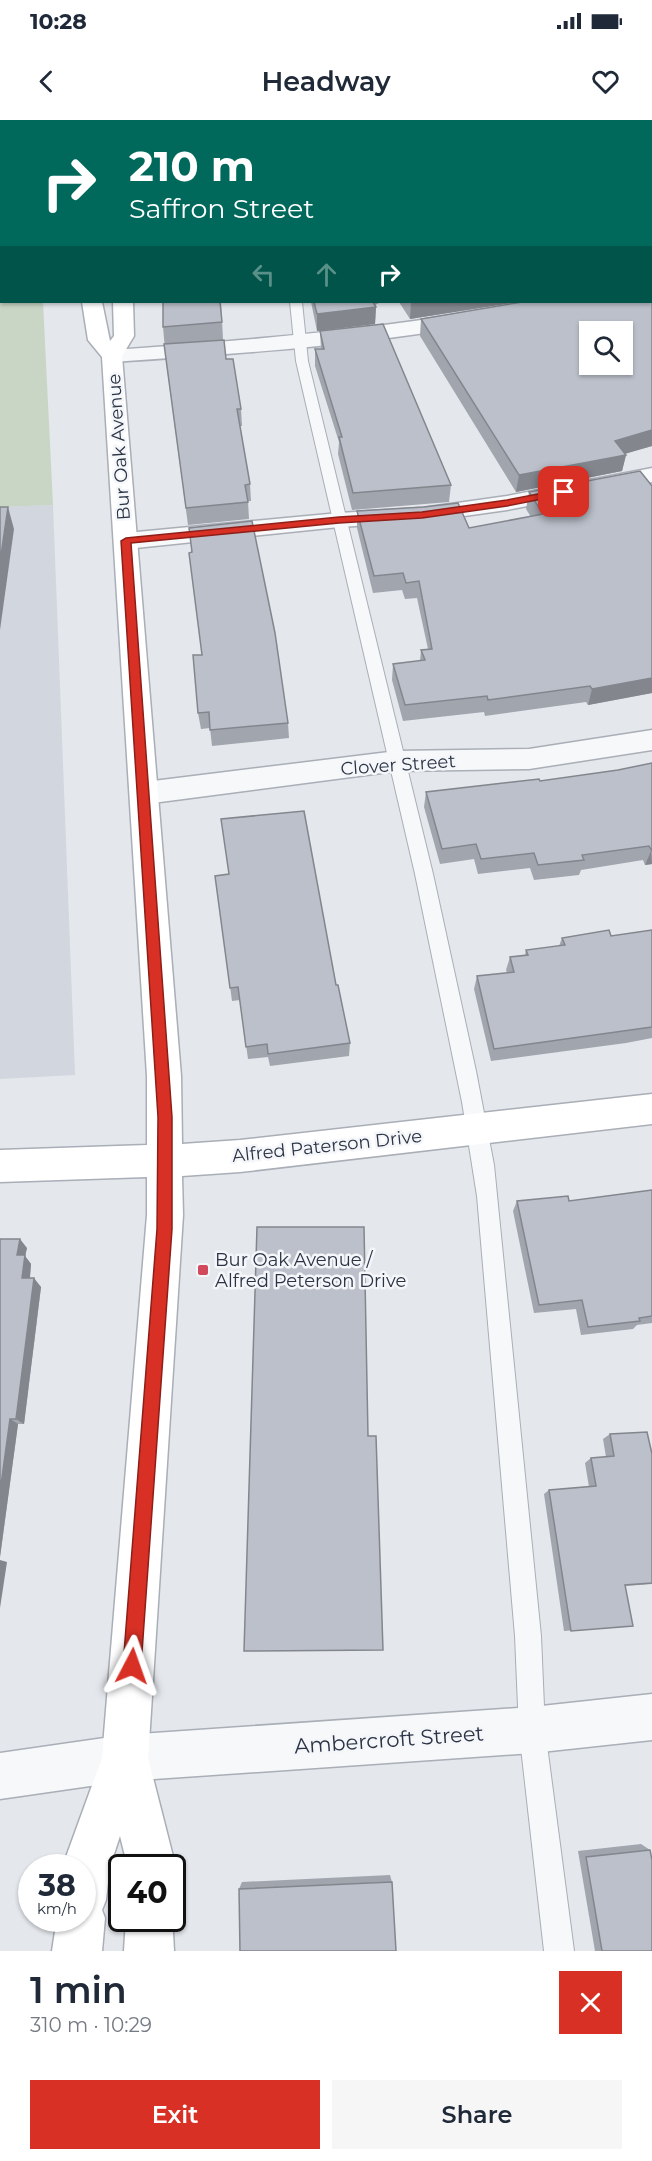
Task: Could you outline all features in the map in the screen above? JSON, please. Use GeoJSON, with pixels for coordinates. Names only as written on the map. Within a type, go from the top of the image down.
{"type":"FeatureCollection","features":[{"type":"Feature","properties":{"kind":"street","name":"Bur Oak Avenue"},"geometry":{"type":"LineString","coordinates":[[92,303],[98,340],[112,356]]}},
{"type":"Feature","properties":{"kind":"street","name":"Bur Oak Avenue"},"geometry":{"type":"LineString","coordinates":[[90,1854],[125,1758],[164,1241],[164,1076],[112,356],[124,336],[123,303]]}},
{"type":"Feature","properties":{"kind":"street"},"geometry":{"type":"LineString","coordinates":[[112,356],[301,341],[392,331],[551,303]]}},
{"type":"Feature","properties":{"kind":"street"},"geometry":{"type":"LineString","coordinates":[[126,541],[339,520],[422,515],[507,503],[652,475]]}},
{"type":"Feature","properties":{"kind":"street","name":"Clover Street"},"geometry":{"type":"LineString","coordinates":[[145,793],[397,761],[529,759],[652,741]]}},
{"type":"Feature","properties":{"kind":"street","name":"Alfred Paterson Drive"},"geometry":{"type":"LineString","coordinates":[[0,1166],[72,1162],[165,1161],[240,1156],[652,1109]]}},
{"type":"Feature","properties":{"kind":"street","name":"Ambercroft Street"},"geometry":{"type":"LineString","coordinates":[[0,1776],[125,1758],[531,1730],[652,1718]]}},
{"type":"Feature","properties":{"kind":"street","name":"Bur Oak Avenue"},"geometry":{"type":"LineString","coordinates":[[125,1758],[149,1854]]}},
{"type":"Feature","properties":{"kind":"street"},"geometry":{"type":"LineString","coordinates":[[77,1951],[79,1932]]}},
{"type":"Feature","properties":{"kind":"street"},"geometry":{"type":"LineString","coordinates":[[149,1951],[150,1932]]}},
{"type":"Feature","properties":{"kind":"lane"},"geometry":{"type":"LineString","coordinates":[[296,303],[302,362],[408,799],[479,1130],[489,1208],[528,1636],[531,1730],[559,1951]]}},
{"type":"Feature","properties":{"kind":"shaded area"},"geometry":{"type":"Polygon","coordinates":[[[53,505],[75,1075],[0,1079],[0,507],[53,505]]]}},
{"type":"Feature","properties":{"kind":"green space"},"geometry":{"type":"Polygon","coordinates":[[[0,303],[43,303],[53,505],[0,507],[0,303]]]}},
{"type":"Feature","properties":{"kind":"building"},"geometry":{"type":"Polygon","coordinates":[[[163,303],[220,303],[222,322],[163,327],[163,303]]]}},
{"type":"Feature","properties":{"kind":"building"},"geometry":{"type":"Polygon","coordinates":[[[314,303],[374,303],[376,307],[317,314],[314,303]]]}},
{"type":"Feature","properties":{"kind":"building"},"geometry":{"type":"Polygon","coordinates":[[[516,303],[652,303],[652,430],[615,441],[626,455],[519,475],[421,319],[516,303]]]}},
{"type":"Feature","properties":{"kind":"building"},"geometry":{"type":"Polygon","coordinates":[[[383,324],[451,485],[353,493],[339,437],[342,437],[315,349],[324,349],[320,331],[383,324]]]}},
{"type":"Feature","properties":{"kind":"building"},"geometry":{"type":"Polygon","coordinates":[[[224,340],[226,359],[233,359],[241,409],[237,409],[250,484],[245,485],[248,502],[186,508],[164,344],[224,340]]]}},
{"type":"Feature","properties":{"kind":"building"},"geometry":{"type":"Polygon","coordinates":[[[640,471],[652,486],[652,678],[592,689],[590,686],[488,700],[487,696],[405,705],[393,664],[425,660],[421,650],[432,649],[419,581],[406,583],[403,573],[374,576],[357,511],[458,503],[469,528],[543,514],[529,492],[640,471]]]}},
{"type":"Feature","properties":{"kind":"building"},"geometry":{"type":"Polygon","coordinates":[[[0,507],[8,507],[0,562],[0,507]]]}},
{"type":"Feature","properties":{"kind":"building"},"geometry":{"type":"Polygon","coordinates":[[[252,521],[275,633],[288,723],[210,730],[209,712],[198,713],[193,655],[202,655],[189,553],[192,552],[189,528],[252,521]]]}},
{"type":"Feature","properties":{"kind":"building"},"geometry":{"type":"Polygon","coordinates":[[[652,763],[652,851],[649,846],[582,855],[584,860],[538,865],[534,853],[481,859],[476,844],[442,849],[426,792],[539,779],[540,781],[652,763]]]}},
{"type":"Feature","properties":{"kind":"building"},"geometry":{"type":"Polygon","coordinates":[[[304,811],[336,985],[338,985],[350,1043],[268,1054],[267,1044],[246,1047],[238,987],[230,988],[215,876],[229,874],[221,819],[304,811]]]}},
{"type":"Feature","properties":{"kind":"building"},"geometry":{"type":"Polygon","coordinates":[[[609,930],[611,936],[652,930],[652,1027],[494,1049],[477,976],[514,972],[510,957],[528,955],[526,950],[565,945],[562,938],[609,930]]]}},
{"type":"Feature","properties":{"kind":"building"},"geometry":{"type":"Polygon","coordinates":[[[652,1190],[652,1316],[639,1318],[640,1321],[588,1327],[582,1300],[539,1305],[517,1201],[568,1196],[569,1201],[652,1190]]]}},
{"type":"Feature","properties":{"kind":"building"},"geometry":{"type":"Polygon","coordinates":[[[257,1227],[364,1227],[368,1436],[376,1436],[383,1650],[244,1651],[257,1227]]]}},
{"type":"Feature","properties":{"kind":"building"},"geometry":{"type":"Polygon","coordinates":[[[0,1239],[20,1239],[17,1255],[25,1255],[22,1278],[34,1278],[16,1419],[10,1419],[0,1492],[0,1239]]]}},
{"type":"Feature","properties":{"kind":"building"},"geometry":{"type":"Polygon","coordinates":[[[647,1432],[652,1454],[652,1583],[625,1585],[633,1626],[571,1631],[549,1490],[596,1486],[591,1458],[614,1456],[610,1434],[647,1432]]]}},
{"type":"Feature","properties":{"kind":"building"},"geometry":{"type":"Polygon","coordinates":[[[650,1850],[652,1860],[652,1951],[602,1951],[586,1857],[650,1850]]]}},
{"type":"Feature","properties":{"kind":"building"},"geometry":{"type":"Polygon","coordinates":[[[392,1882],[396,1951],[240,1951],[239,1889],[392,1882]]]}},
{"type":"Feature","properties":{"kind":"place","name":"Bur Oak Avenue / Alfred Peterson Drive"},"geometry":{"type":"Point","coordinates":[203,1270]}},
{"type":"Feature","properties":{"kind":"route"},"geometry":{"type":"LineString","coordinates":[[132,1666],[164,1229],[165,1117],[145,793],[126,541],[339,520],[422,515],[564,492]]}}]}
